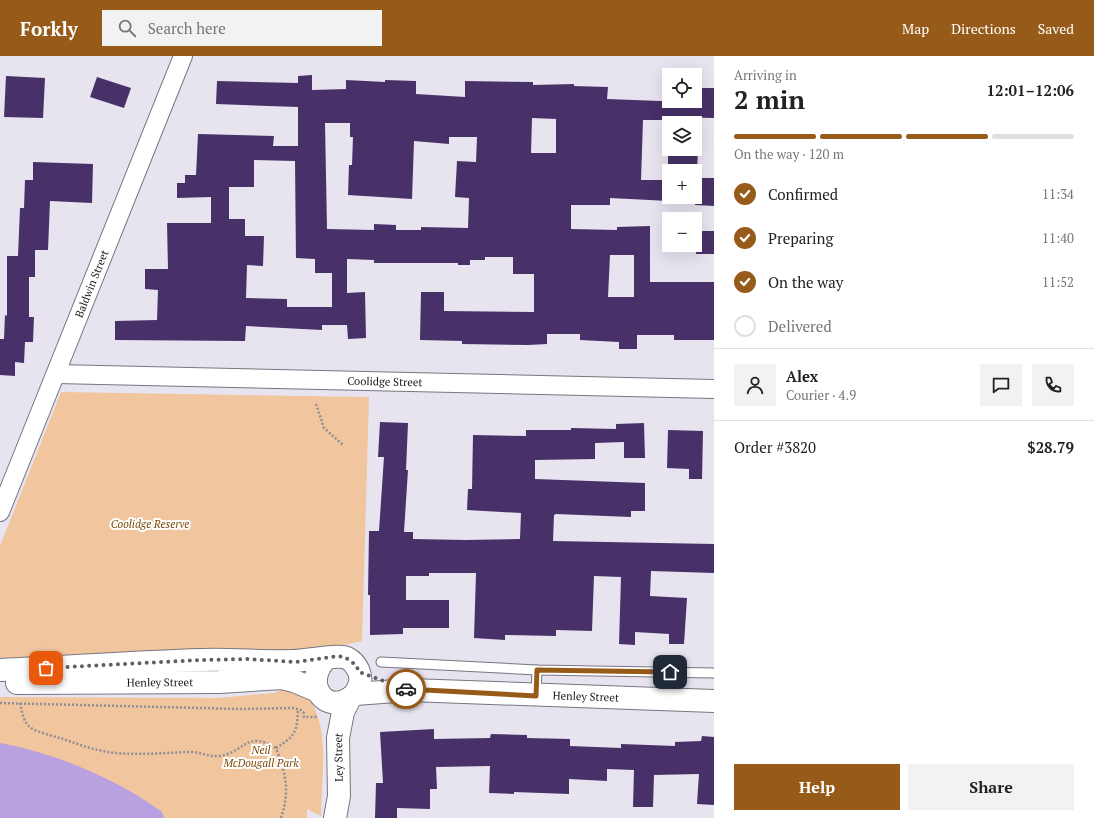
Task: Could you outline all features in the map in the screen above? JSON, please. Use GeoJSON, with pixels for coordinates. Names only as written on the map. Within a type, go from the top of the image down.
{"type":"FeatureCollection","features":[{"type":"Feature","properties":{"kind":"street","name":"Baldwin Street"},"geometry":{"type":"LineString","coordinates":[[0,512],[183,56]]}},
{"type":"Feature","properties":{"kind":"street","name":"Coolidge Street"},"geometry":{"type":"LineString","coordinates":[[56,374],[714,389]]}},
{"type":"Feature","properties":{"kind":"street","name":"Henley Street"},"geometry":{"type":"LineString","coordinates":[[0,670],[201,660],[248,659],[295,662],[333,657],[346,658],[356,665],[359,672],[410,690]]}},
{"type":"Feature","properties":{"kind":"street"},"geometry":{"type":"LineString","coordinates":[[320,702],[315,684],[316,672],[326,659]]}},
{"type":"Feature","properties":{"kind":"street"},"geometry":{"type":"LineString","coordinates":[[352,696],[360,683],[359,672]]}},
{"type":"Feature","properties":{"kind":"street","name":"Henley Street"},"geometry":{"type":"LineString","coordinates":[[0,683],[219,682],[282,678],[294,681],[320,702],[339,702],[352,696],[410,690],[714,702]]}},
{"type":"Feature","properties":{"kind":"street","name":"Ley Street"},"geometry":{"type":"LineString","coordinates":[[335,818],[339,796],[338,738],[344,712],[352,696]]}},
{"type":"Feature","properties":{"kind":"street","name":"Ley Street"},"geometry":{"type":"LineString","coordinates":[[320,702],[328,740],[325,797],[328,818]]}},
{"type":"Feature","properties":{"kind":"lane"},"geometry":{"type":"LineString","coordinates":[[381,662],[537,670],[714,673]]}},
{"type":"Feature","properties":{"kind":"lane"},"geometry":{"type":"LineString","coordinates":[[536,696],[537,670]]}},
{"type":"Feature","properties":{"kind":"path"},"geometry":{"type":"LineString","coordinates":[[316,404],[324,428],[342,445]]}},
{"type":"Feature","properties":{"kind":"path"},"geometry":{"type":"LineString","coordinates":[[298,717],[304,717],[320,702]]}},
{"type":"Feature","properties":{"kind":"path"},"geometry":{"type":"LineString","coordinates":[[0,703],[298,709],[304,713],[304,717]]}},
{"type":"Feature","properties":{"kind":"path"},"geometry":{"type":"LineString","coordinates":[[20,703],[24,719],[31,728],[60,738],[108,751],[146,754],[197,752],[211,756],[219,756],[228,755],[246,742],[259,740],[267,742],[276,748],[287,784],[287,797],[281,818]]}},
{"type":"Feature","properties":{"kind":"path"},"geometry":{"type":"LineString","coordinates":[[276,748],[285,742],[295,732],[298,709]]}},
{"type":"Feature","properties":{"kind":"green space","name":"Coolidge Reserve"},"geometry":{"type":"Polygon","coordinates":[[[61,392],[369,397],[362,641],[314,652],[0,658],[0,546],[61,392]]]}},
{"type":"Feature","properties":{"kind":"green space","name":"Neil McDougall Park"},"geometry":{"type":"Polygon","coordinates":[[[284,688],[307,694],[315,709],[319,722],[323,748],[321,816],[307,809],[307,818],[0,818],[0,697],[217,698],[274,693],[284,688]]]}},
{"type":"Feature","properties":{"kind":"shaded area"},"geometry":{"type":"Polygon","coordinates":[[[0,743],[42,753],[105,778],[162,812],[164,818],[0,818],[0,743]]]}},
{"type":"Feature","properties":{"kind":"building"},"geometry":{"type":"Polygon","coordinates":[[[312,75],[312,90],[346,89],[346,80],[385,82],[385,80],[416,81],[416,94],[465,97],[465,81],[533,82],[533,85],[574,84],[574,86],[608,87],[607,99],[662,101],[662,108],[702,108],[702,88],[714,88],[714,118],[702,118],[702,116],[662,116],[662,120],[643,120],[641,180],[662,180],[662,201],[610,198],[610,205],[571,205],[571,229],[617,230],[617,227],[650,226],[650,282],[714,282],[714,340],[674,340],[674,335],[637,335],[637,349],[619,349],[619,342],[580,340],[580,334],[547,334],[547,344],[528,345],[462,344],[462,341],[420,340],[421,292],[444,292],[444,311],[534,312],[534,274],[513,274],[513,257],[485,257],[485,260],[470,260],[470,265],[458,265],[458,263],[374,263],[374,260],[347,259],[347,293],[365,292],[366,338],[348,339],[347,325],[322,325],[322,330],[246,326],[245,341],[115,340],[115,321],[157,320],[158,290],[145,289],[145,269],[168,269],[167,223],[211,223],[211,197],[177,198],[177,183],[185,183],[185,175],[196,175],[198,134],[274,136],[273,146],[298,146],[298,107],[216,104],[217,81],[298,83],[298,76],[312,75]],[[532,118],[531,153],[556,153],[556,119],[532,118]],[[325,123],[327,229],[374,230],[374,224],[396,225],[396,230],[421,230],[421,227],[468,228],[469,198],[455,197],[457,161],[476,162],[477,137],[449,137],[449,144],[414,141],[412,199],[348,195],[349,165],[352,165],[353,137],[350,137],[350,123],[325,123]],[[254,160],[254,187],[229,187],[229,219],[245,219],[245,236],[264,236],[263,266],[247,265],[246,298],[287,299],[287,307],[332,307],[332,273],[315,273],[315,259],[296,258],[295,161],[254,160]],[[610,255],[608,297],[634,297],[634,255],[610,255]]]}},
{"type":"Feature","properties":{"kind":"building"},"geometry":{"type":"Polygon","coordinates":[[[6,76],[45,78],[43,118],[4,117],[6,76]]]}},
{"type":"Feature","properties":{"kind":"building"},"geometry":{"type":"Polygon","coordinates":[[[97,77],[131,88],[124,108],[90,97],[97,77]]]}},
{"type":"Feature","properties":{"kind":"building"},"geometry":{"type":"Polygon","coordinates":[[[668,156],[698,156],[697,164],[668,164],[668,156]]]}},
{"type":"Feature","properties":{"kind":"building"},"geometry":{"type":"Polygon","coordinates":[[[33,162],[93,164],[92,203],[50,201],[48,250],[35,250],[35,277],[29,277],[29,317],[34,317],[33,342],[25,342],[24,363],[15,362],[15,376],[0,375],[0,339],[4,339],[5,315],[7,316],[7,256],[18,256],[20,208],[24,208],[25,180],[33,180],[33,162]]]}},
{"type":"Feature","properties":{"kind":"building"},"geometry":{"type":"Polygon","coordinates":[[[702,178],[714,178],[714,206],[695,205],[702,204],[702,178]]]}},
{"type":"Feature","properties":{"kind":"building"},"geometry":{"type":"Polygon","coordinates":[[[702,231],[714,231],[714,254],[696,254],[696,252],[702,252],[702,231]]]}},
{"type":"Feature","properties":{"kind":"building"},"geometry":{"type":"Polygon","coordinates":[[[380,422],[408,423],[406,470],[408,470],[404,532],[413,532],[413,539],[465,540],[520,539],[521,513],[467,510],[468,489],[472,489],[473,435],[526,436],[526,430],[571,430],[571,428],[616,429],[616,424],[644,423],[645,458],[624,458],[624,442],[595,443],[595,459],[535,460],[535,479],[645,483],[645,511],[631,511],[631,517],[556,514],[554,515],[553,541],[714,544],[714,573],[651,571],[650,596],[687,598],[684,644],[669,644],[669,634],[635,632],[635,645],[619,644],[621,577],[594,576],[592,631],[556,630],[556,636],[505,635],[505,640],[474,638],[476,573],[429,573],[429,576],[406,576],[406,600],[449,600],[449,628],[403,628],[403,634],[370,635],[370,595],[368,595],[369,531],[379,531],[384,457],[378,457],[380,422]]]}},
{"type":"Feature","properties":{"kind":"building"},"geometry":{"type":"Polygon","coordinates":[[[668,430],[703,431],[702,479],[689,479],[689,469],[667,468],[668,430]]]}},
{"type":"Feature","properties":{"kind":"building"},"geometry":{"type":"Polygon","coordinates":[[[434,729],[434,739],[490,738],[491,734],[527,735],[527,738],[570,739],[570,746],[621,748],[621,744],[675,746],[675,742],[701,741],[702,736],[714,737],[714,805],[697,804],[699,774],[654,775],[653,807],[633,807],[634,770],[607,769],[607,781],[569,779],[569,794],[514,792],[514,794],[489,793],[490,766],[436,767],[437,789],[430,789],[430,809],[397,808],[397,818],[375,818],[376,783],[383,783],[380,732],[434,729]]]}},
{"type":"Feature","properties":{"kind":"way so far"},"geometry":{"type":"LineString","coordinates":[[46,668],[201,660],[248,659],[295,662],[326,659],[339,656],[346,658],[356,665],[359,672],[406,689]]}},
{"type":"Feature","properties":{"kind":"route"},"geometry":{"type":"LineString","coordinates":[[406,689],[536,696],[537,670],[670,672]]}}]}
